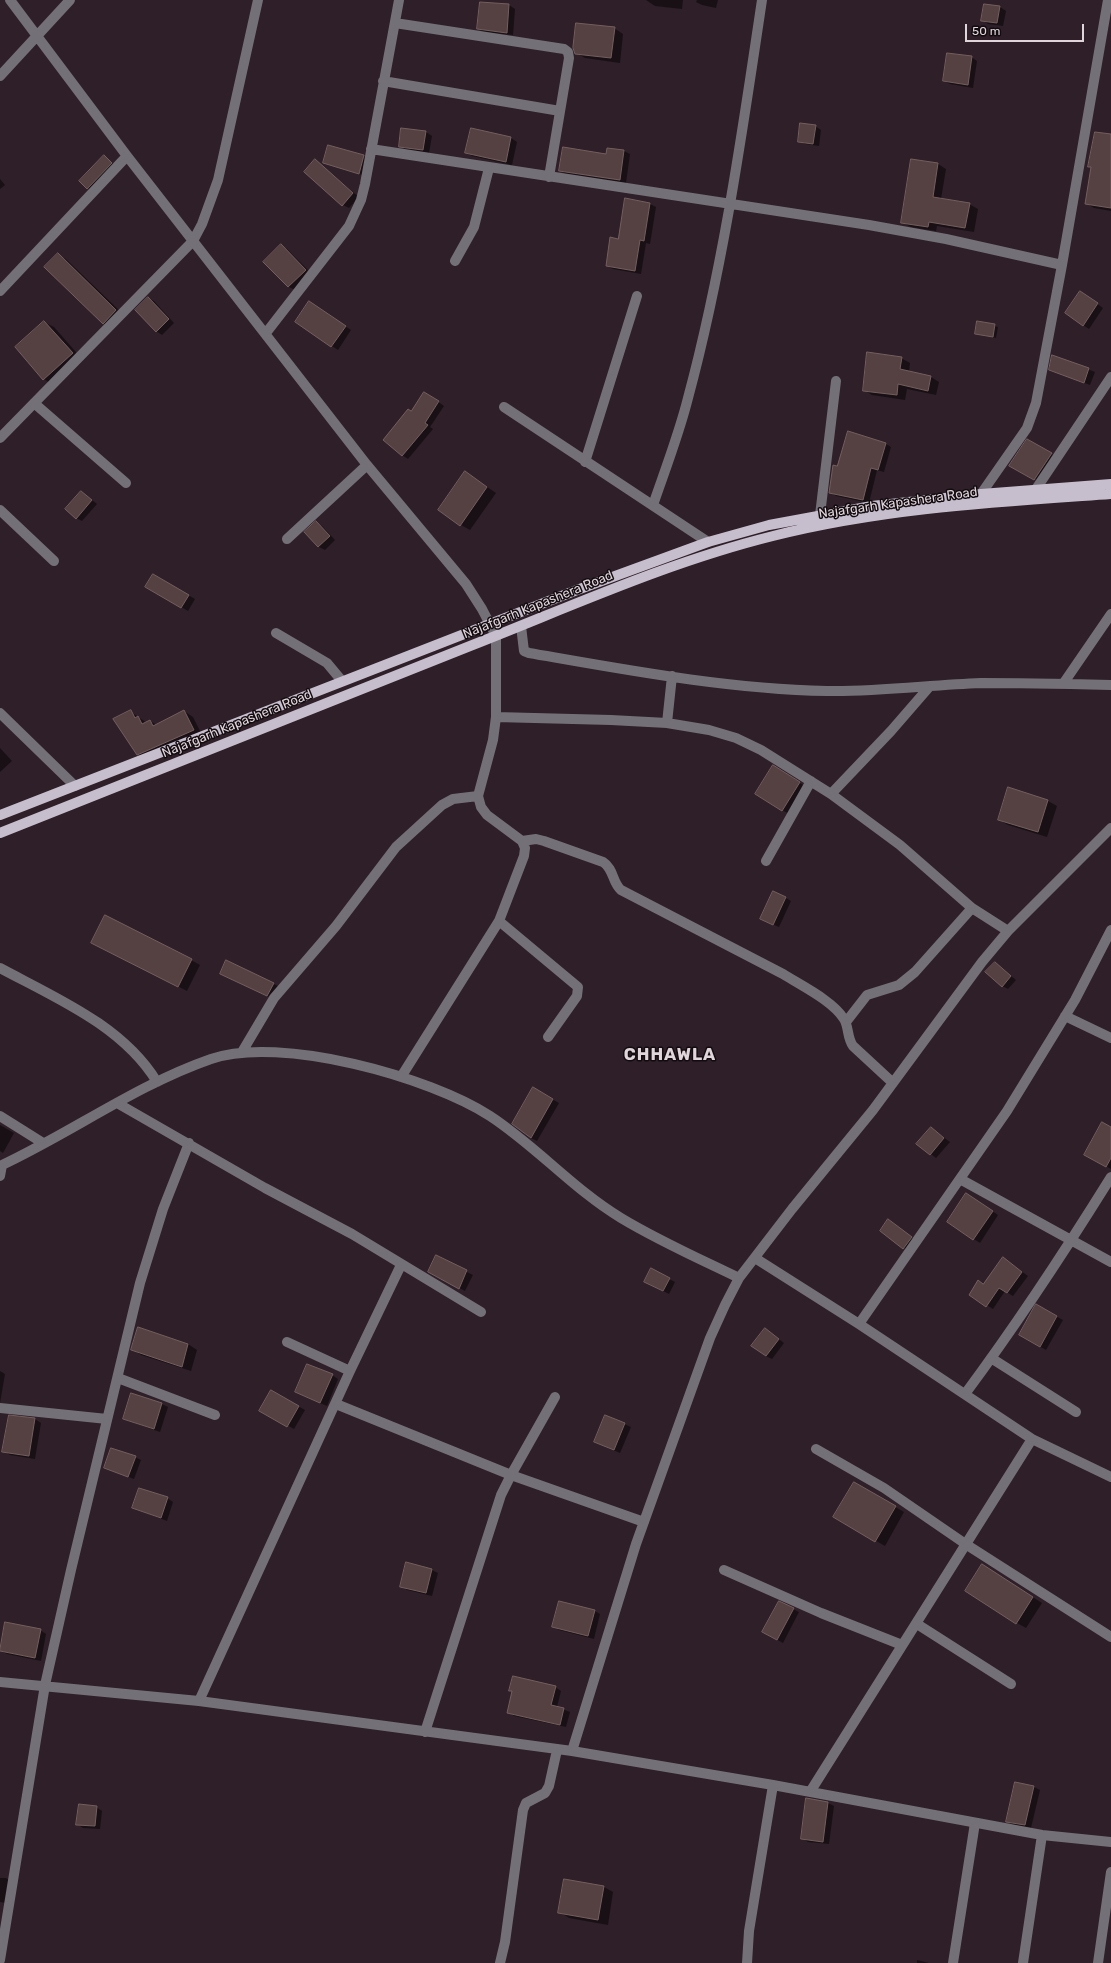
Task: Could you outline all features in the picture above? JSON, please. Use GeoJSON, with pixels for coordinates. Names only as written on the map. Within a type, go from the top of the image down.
{"type":"FeatureCollection","features":[{"type":"Feature","properties":{"kind":"main road"},"geometry":{"type":"LineString","coordinates":[[1,814],[584,587],[708,542],[769,524],[872,506],[981,494],[1111,484]]}},
{"type":"Feature","properties":{"kind":"main road","name":"Najafgarh Kapashera Road"},"geometry":{"type":"LineString","coordinates":[[0,833],[496,636],[615,587],[722,550],[775,536],[861,518],[919,510],[1111,494]]}},
{"type":"Feature","properties":{"kind":"street"},"geometry":{"type":"LineString","coordinates":[[10,0],[127,156],[266,333],[367,465],[466,584],[496,636],[496,717],[493,740],[478,796],[487,816],[522,841],[526,848],[499,921],[401,1077]]}},
{"type":"Feature","properties":{"kind":"street"},"geometry":{"type":"LineString","coordinates":[[0,76],[70,0]]}},
{"type":"Feature","properties":{"kind":"street"},"geometry":{"type":"LineString","coordinates":[[0,438],[193,241],[202,224],[218,180],[258,0]]}},
{"type":"Feature","properties":{"kind":"street"},"geometry":{"type":"LineString","coordinates":[[266,333],[349,226],[356,213],[361,200],[399,0]]}},
{"type":"Feature","properties":{"kind":"street"},"geometry":{"type":"LineString","coordinates":[[653,505],[688,400],[706,324],[732,203],[762,0]]}},
{"type":"Feature","properties":{"kind":"street"},"geometry":{"type":"LineString","coordinates":[[981,494],[1027,428],[1032,418],[1062,265],[1108,0]]}},
{"type":"Feature","properties":{"kind":"street"},"geometry":{"type":"LineString","coordinates":[[395,23],[566,50],[569,58],[549,178]]}},
{"type":"Feature","properties":{"kind":"street"},"geometry":{"type":"LineString","coordinates":[[384,81],[560,112]]}},
{"type":"Feature","properties":{"kind":"street"},"geometry":{"type":"LineString","coordinates":[[371,149],[549,178],[732,203],[903,231],[1062,265]]}},
{"type":"Feature","properties":{"kind":"street"},"geometry":{"type":"LineString","coordinates":[[0,291],[127,156]]}},
{"type":"Feature","properties":{"kind":"street"},"geometry":{"type":"LineString","coordinates":[[455,261],[474,227],[489,168]]}},
{"type":"Feature","properties":{"kind":"street"},"geometry":{"type":"LineString","coordinates":[[585,462],[637,296]]}},
{"type":"Feature","properties":{"kind":"street"},"geometry":{"type":"LineString","coordinates":[[1036,489],[1111,377]]}},
{"type":"Feature","properties":{"kind":"street"},"geometry":{"type":"LineString","coordinates":[[820,515],[836,381]]}},
{"type":"Feature","properties":{"kind":"street"},"geometry":{"type":"LineString","coordinates":[[34,403],[126,483]]}},
{"type":"Feature","properties":{"kind":"street"},"geometry":{"type":"LineString","coordinates":[[504,406],[585,462],[708,542]]}},
{"type":"Feature","properties":{"kind":"street"},"geometry":{"type":"LineString","coordinates":[[287,539],[367,465]]}},
{"type":"Feature","properties":{"kind":"street"},"geometry":{"type":"LineString","coordinates":[[0,510],[54,561]]}},
{"type":"Feature","properties":{"kind":"street"},"geometry":{"type":"LineString","coordinates":[[1063,684],[1111,614]]}},
{"type":"Feature","properties":{"kind":"street"},"geometry":{"type":"LineString","coordinates":[[520,626],[522,646],[524,651],[529,653],[672,676],[784,688],[826,691],[858,691],[980,683],[1111,685]]}},
{"type":"Feature","properties":{"kind":"street"},"geometry":{"type":"LineString","coordinates":[[276,633],[327,663],[342,681]]}},
{"type":"Feature","properties":{"kind":"street"},"geometry":{"type":"LineString","coordinates":[[667,723],[672,676]]}},
{"type":"Feature","properties":{"kind":"street"},"geometry":{"type":"LineString","coordinates":[[831,794],[891,731],[930,686]]}},
{"type":"Feature","properties":{"kind":"street"},"geometry":{"type":"LineString","coordinates":[[0,713],[75,786]]}},
{"type":"Feature","properties":{"kind":"street"},"geometry":{"type":"LineString","coordinates":[[496,717],[667,723],[710,730],[736,738],[761,750],[831,794],[900,845],[972,908],[1008,931]]}},
{"type":"Feature","properties":{"kind":"street"},"geometry":{"type":"LineString","coordinates":[[766,861],[811,781]]}},
{"type":"Feature","properties":{"kind":"street"},"geometry":{"type":"LineString","coordinates":[[242,1052],[274,998],[336,926],[396,847],[442,805],[453,799],[478,796]]}},
{"type":"Feature","properties":{"kind":"street"},"geometry":{"type":"LineString","coordinates":[[572,1751],[644,1522],[710,1338],[739,1278],[893,1082],[962,988],[1008,931],[1110,830]]}},
{"type":"Feature","properties":{"kind":"street"},"geometry":{"type":"LineString","coordinates":[[522,841],[536,839],[544,841],[603,862],[608,866],[616,886],[621,890],[783,974],[831,1005],[846,1022],[850,1041],[853,1046],[893,1082]]}},
{"type":"Feature","properties":{"kind":"street"},"geometry":{"type":"LineString","coordinates":[[846,1022],[867,995],[899,985],[915,972],[972,908]]}},
{"type":"Feature","properties":{"kind":"street"},"geometry":{"type":"LineString","coordinates":[[499,921],[578,987],[577,996],[548,1037]]}},
{"type":"Feature","properties":{"kind":"street"},"geometry":{"type":"LineString","coordinates":[[859,1324],[1007,1111],[1065,1016],[1111,930]]}},
{"type":"Feature","properties":{"kind":"street"},"geometry":{"type":"LineString","coordinates":[[0,968],[55,997],[119,1039],[134,1051],[147,1066],[157,1082]]}},
{"type":"Feature","properties":{"kind":"street"},"geometry":{"type":"LineString","coordinates":[[1065,1016],[1111,1038]]}},
{"type":"Feature","properties":{"kind":"street"},"geometry":{"type":"LineString","coordinates":[[0,1176],[1,1166],[43,1142],[157,1082],[211,1059],[242,1052],[286,1052],[322,1057],[401,1077],[465,1101],[491,1116],[590,1197],[622,1218],[739,1278]]}},
{"type":"Feature","properties":{"kind":"street"},"geometry":{"type":"LineString","coordinates":[[117,1103],[265,1188],[352,1234],[481,1312]]}},
{"type":"Feature","properties":{"kind":"street"},"geometry":{"type":"LineString","coordinates":[[0,1116],[43,1142]]}},
{"type":"Feature","properties":{"kind":"street"},"geometry":{"type":"LineString","coordinates":[[0,1960],[45,1685],[107,1419],[152,1244],[189,1143]]}},
{"type":"Feature","properties":{"kind":"street"},"geometry":{"type":"LineString","coordinates":[[965,1394],[1071,1241],[1111,1177]]}},
{"type":"Feature","properties":{"kind":"street"},"geometry":{"type":"LineString","coordinates":[[960,1179],[1111,1262]]}},
{"type":"Feature","properties":{"kind":"street"},"geometry":{"type":"LineString","coordinates":[[754,1258],[859,1324],[1032,1439],[1111,1477]]}},
{"type":"Feature","properties":{"kind":"street"},"geometry":{"type":"LineString","coordinates":[[199,1701],[350,1371],[401,1265]]}},
{"type":"Feature","properties":{"kind":"street"},"geometry":{"type":"LineString","coordinates":[[287,1342],[350,1371]]}},
{"type":"Feature","properties":{"kind":"street"},"geometry":{"type":"LineString","coordinates":[[991,1358],[1076,1412]]}},
{"type":"Feature","properties":{"kind":"street"},"geometry":{"type":"LineString","coordinates":[[118,1378],[215,1415]]}},
{"type":"Feature","properties":{"kind":"street"},"geometry":{"type":"LineString","coordinates":[[425,1732],[443,1682],[492,1521],[511,1475],[555,1396]]}},
{"type":"Feature","properties":{"kind":"street"},"geometry":{"type":"LineString","coordinates":[[336,1404],[511,1475],[644,1522]]}},
{"type":"Feature","properties":{"kind":"street"},"geometry":{"type":"LineString","coordinates":[[0,1408],[107,1419]]}},
{"type":"Feature","properties":{"kind":"street"},"geometry":{"type":"LineString","coordinates":[[810,1792],[902,1645],[967,1545],[1032,1439]]}},
{"type":"Feature","properties":{"kind":"street"},"geometry":{"type":"LineString","coordinates":[[816,1449],[884,1488],[967,1545],[1111,1637]]}},
{"type":"Feature","properties":{"kind":"street"},"geometry":{"type":"LineString","coordinates":[[724,1570],[821,1613],[902,1645]]}},
{"type":"Feature","properties":{"kind":"street"},"geometry":{"type":"LineString","coordinates":[[917,1624],[1011,1684]]}},
{"type":"Feature","properties":{"kind":"street"},"geometry":{"type":"LineString","coordinates":[[0,1682],[45,1685],[199,1701],[572,1751],[773,1785],[1042,1835],[1111,1842]]}},
{"type":"Feature","properties":{"kind":"street"},"geometry":{"type":"LineString","coordinates":[[500,1963],[505,1942],[523,1810],[526,1803],[545,1794],[549,1786],[557,1750]]}},
{"type":"Feature","properties":{"kind":"street"},"geometry":{"type":"LineString","coordinates":[[747,1963],[749,1931],[773,1785]]}},
{"type":"Feature","properties":{"kind":"street"},"geometry":{"type":"LineString","coordinates":[[952,1963],[975,1823]]}},
{"type":"Feature","properties":{"kind":"street"},"geometry":{"type":"LineString","coordinates":[[1023,1963],[1042,1835]]}},
{"type":"Feature","properties":{"kind":"street"},"geometry":{"type":"LineString","coordinates":[[1098,1963],[1111,1872]]}},
{"type":"Feature","properties":{"kind":"building"},"geometry":{"type":"Polygon","coordinates":[[[480,2],[509,4],[507,33],[477,29],[480,2]]]}},
{"type":"Feature","properties":{"kind":"building"},"geometry":{"type":"Polygon","coordinates":[[[984,4],[1000,6],[997,23],[981,21],[984,4]]]}},
{"type":"Feature","properties":{"kind":"building"},"geometry":{"type":"Polygon","coordinates":[[[576,23],[615,27],[611,58],[575,54],[573,48],[576,23]]]}},
{"type":"Feature","properties":{"kind":"building"},"geometry":{"type":"Polygon","coordinates":[[[947,53],[972,56],[968,85],[943,81],[947,53]]]}},
{"type":"Feature","properties":{"kind":"building"},"geometry":{"type":"Polygon","coordinates":[[[800,123],[816,125],[813,144],[798,142],[800,123]]]}},
{"type":"Feature","properties":{"kind":"building"},"geometry":{"type":"Polygon","coordinates":[[[401,128],[426,131],[423,150],[399,147],[401,128]]]}},
{"type":"Feature","properties":{"kind":"building"},"geometry":{"type":"Polygon","coordinates":[[[471,128],[511,137],[506,162],[465,153],[471,128]]]}},
{"type":"Feature","properties":{"kind":"building"},"geometry":{"type":"Polygon","coordinates":[[[1095,132],[1111,134],[1111,208],[1085,204],[1091,167],[1088,167],[1095,132]]]}},
{"type":"Feature","properties":{"kind":"building"},"geometry":{"type":"Polygon","coordinates":[[[328,145],[364,155],[359,174],[323,163],[328,145]]]}},
{"type":"Feature","properties":{"kind":"building"},"geometry":{"type":"Polygon","coordinates":[[[563,147],[606,154],[607,148],[624,150],[620,180],[559,171],[563,147]]]}},
{"type":"Feature","properties":{"kind":"building"},"geometry":{"type":"Polygon","coordinates":[[[104,155],[112,163],[87,189],[79,181],[104,155]]]}},
{"type":"Feature","properties":{"kind":"building"},"geometry":{"type":"Polygon","coordinates":[[[315,159],[353,193],[342,206],[304,172],[315,159]]]}},
{"type":"Feature","properties":{"kind":"building"},"geometry":{"type":"Polygon","coordinates":[[[911,159],[938,163],[933,197],[970,203],[965,228],[929,222],[928,227],[901,223],[911,159]]]}},
{"type":"Feature","properties":{"kind":"building"},"geometry":{"type":"Polygon","coordinates":[[[625,198],[650,203],[644,241],[640,240],[635,271],[606,266],[610,237],[618,239],[625,198]]]}},
{"type":"Feature","properties":{"kind":"building"},"geometry":{"type":"Polygon","coordinates":[[[281,244],[306,270],[288,287],[263,262],[281,244]]]}},
{"type":"Feature","properties":{"kind":"building"},"geometry":{"type":"Polygon","coordinates":[[[58,253],[116,310],[103,324],[44,267],[58,253]]]}},
{"type":"Feature","properties":{"kind":"building"},"geometry":{"type":"Polygon","coordinates":[[[1080,291],[1098,303],[1083,326],[1065,313],[1080,291]]]}},
{"type":"Feature","properties":{"kind":"building"},"geometry":{"type":"Polygon","coordinates":[[[148,297],[169,319],[156,332],[135,310],[148,297]]]}},
{"type":"Feature","properties":{"kind":"building"},"geometry":{"type":"Polygon","coordinates":[[[309,301],[346,326],[331,347],[295,322],[309,301]]]}},
{"type":"Feature","properties":{"kind":"building"},"geometry":{"type":"Polygon","coordinates":[[[44,321],[73,353],[43,380],[15,347],[44,321]]]}},
{"type":"Feature","properties":{"kind":"building"},"geometry":{"type":"Polygon","coordinates":[[[977,321],[995,324],[993,337],[975,334],[977,321]]]}},
{"type":"Feature","properties":{"kind":"building"},"geometry":{"type":"Polygon","coordinates":[[[867,352],[902,357],[900,369],[931,376],[928,391],[898,384],[897,395],[863,391],[867,352]]]}},
{"type":"Feature","properties":{"kind":"building"},"geometry":{"type":"Polygon","coordinates":[[[1052,355],[1089,368],[1084,383],[1049,370],[1052,355]]]}},
{"type":"Feature","properties":{"kind":"building"},"geometry":{"type":"Polygon","coordinates":[[[424,392],[439,401],[425,423],[428,425],[402,456],[383,440],[408,409],[411,411],[424,392]]]}},
{"type":"Feature","properties":{"kind":"building"},"geometry":{"type":"Polygon","coordinates":[[[848,431],[886,443],[878,470],[871,468],[863,500],[829,493],[833,465],[837,466],[848,431]]]}},
{"type":"Feature","properties":{"kind":"building"},"geometry":{"type":"Polygon","coordinates":[[[1027,439],[1052,453],[1034,480],[1009,466],[1027,439]]]}},
{"type":"Feature","properties":{"kind":"building"},"geometry":{"type":"Polygon","coordinates":[[[465,471],[487,487],[460,526],[438,510],[465,471]]]}},
{"type":"Feature","properties":{"kind":"building"},"geometry":{"type":"Polygon","coordinates":[[[81,491],[92,500],[76,519],[65,509],[81,491]]]}},
{"type":"Feature","properties":{"kind":"building"},"geometry":{"type":"Polygon","coordinates":[[[316,521],[330,536],[318,547],[304,532],[316,521]]]}},
{"type":"Feature","properties":{"kind":"building"},"geometry":{"type":"Polygon","coordinates":[[[153,574],[189,595],[181,608],[145,587],[153,574]]]}},
{"type":"Feature","properties":{"kind":"building"},"geometry":{"type":"Polygon","coordinates":[[[131,710],[135,718],[138,716],[142,724],[150,720],[153,726],[184,710],[194,730],[137,755],[113,719],[131,710]]]}},
{"type":"Feature","properties":{"kind":"building"},"geometry":{"type":"Polygon","coordinates":[[[773,765],[800,782],[782,811],[755,794],[773,765]]]}},
{"type":"Feature","properties":{"kind":"building"},"geometry":{"type":"Polygon","coordinates":[[[1008,787],[1048,800],[1038,832],[998,820],[1008,787]]]}},
{"type":"Feature","properties":{"kind":"building"},"geometry":{"type":"Polygon","coordinates":[[[773,891],[786,897],[773,925],[760,919],[773,891]]]}},
{"type":"Feature","properties":{"kind":"building"},"geometry":{"type":"Polygon","coordinates":[[[105,915],[192,959],[178,987],[91,943],[105,915]]]}},
{"type":"Feature","properties":{"kind":"building"},"geometry":{"type":"Polygon","coordinates":[[[226,960],[274,983],[267,996],[220,974],[226,960]]]}},
{"type":"Feature","properties":{"kind":"building"},"geometry":{"type":"Polygon","coordinates":[[[995,962],[1011,976],[1002,987],[985,972],[995,962]]]}},
{"type":"Feature","properties":{"kind":"building"},"geometry":{"type":"Polygon","coordinates":[[[533,1087],[553,1099],[531,1138],[512,1124],[533,1087]]]}},
{"type":"Feature","properties":{"kind":"building"},"geometry":{"type":"Polygon","coordinates":[[[1102,1122],[1111,1127],[1111,1158],[1106,1167],[1084,1155],[1102,1122]]]}},
{"type":"Feature","properties":{"kind":"building"},"geometry":{"type":"Polygon","coordinates":[[[931,1127],[944,1138],[930,1155],[916,1144],[931,1127]]]}},
{"type":"Feature","properties":{"kind":"building"},"geometry":{"type":"Polygon","coordinates":[[[966,1193],[993,1211],[973,1240],[947,1222],[966,1193]]]}},
{"type":"Feature","properties":{"kind":"building"},"geometry":{"type":"Polygon","coordinates":[[[888,1219],[912,1237],[903,1249],[880,1231],[888,1219]]]}},
{"type":"Feature","properties":{"kind":"building"},"geometry":{"type":"Polygon","coordinates":[[[436,1255],[467,1270],[459,1289],[428,1272],[436,1255]]]}},
{"type":"Feature","properties":{"kind":"building"},"geometry":{"type":"Polygon","coordinates":[[[1003,1257],[1022,1272],[1007,1293],[999,1288],[986,1307],[969,1295],[978,1280],[983,1284],[1003,1257]]]}},
{"type":"Feature","properties":{"kind":"building"},"geometry":{"type":"Polygon","coordinates":[[[651,1268],[670,1278],[663,1291],[644,1282],[651,1268]]]}},
{"type":"Feature","properties":{"kind":"building"},"geometry":{"type":"Polygon","coordinates":[[[1036,1304],[1057,1316],[1040,1347],[1019,1335],[1036,1304]]]}},
{"type":"Feature","properties":{"kind":"building"},"geometry":{"type":"Polygon","coordinates":[[[138,1327],[188,1344],[182,1367],[131,1350],[138,1327]]]}},
{"type":"Feature","properties":{"kind":"building"},"geometry":{"type":"Polygon","coordinates":[[[765,1328],[779,1339],[766,1356],[751,1346],[765,1328]]]}},
{"type":"Feature","properties":{"kind":"building"},"geometry":{"type":"Polygon","coordinates":[[[307,1364],[333,1374],[320,1403],[295,1392],[307,1364]]]}},
{"type":"Feature","properties":{"kind":"building"},"geometry":{"type":"Polygon","coordinates":[[[271,1390],[299,1406],[287,1427],[259,1411],[271,1390]]]}},
{"type":"Feature","properties":{"kind":"building"},"geometry":{"type":"Polygon","coordinates":[[[131,1393],[162,1403],[154,1429],[123,1419],[131,1393]]]}},
{"type":"Feature","properties":{"kind":"building"},"geometry":{"type":"Polygon","coordinates":[[[9,1415],[35,1418],[29,1456],[2,1452],[9,1415]]]}},
{"type":"Feature","properties":{"kind":"building"},"geometry":{"type":"Polygon","coordinates":[[[605,1415],[625,1423],[614,1450],[594,1442],[605,1415]]]}},
{"type":"Feature","properties":{"kind":"building"},"geometry":{"type":"Polygon","coordinates":[[[111,1448],[136,1456],[128,1477],[104,1468],[111,1448]]]}},
{"type":"Feature","properties":{"kind":"building"},"geometry":{"type":"Polygon","coordinates":[[[854,1482],[896,1506],[875,1542],[833,1517],[854,1482]]]}},
{"type":"Feature","properties":{"kind":"building"},"geometry":{"type":"Polygon","coordinates":[[[139,1488],[168,1497],[161,1518],[132,1508],[139,1488]]]}},
{"type":"Feature","properties":{"kind":"building"},"geometry":{"type":"Polygon","coordinates":[[[406,1562],[432,1569],[426,1593],[400,1587],[406,1562]]]}},
{"type":"Feature","properties":{"kind":"building"},"geometry":{"type":"Polygon","coordinates":[[[982,1564],[1033,1597],[1016,1624],[965,1591],[982,1564]]]}},
{"type":"Feature","properties":{"kind":"building"},"geometry":{"type":"Polygon","coordinates":[[[559,1601],[595,1610],[588,1636],[552,1627],[559,1601]]]}},
{"type":"Feature","properties":{"kind":"building"},"geometry":{"type":"Polygon","coordinates":[[[779,1601],[794,1608],[777,1640],[762,1632],[779,1601]]]}},
{"type":"Feature","properties":{"kind":"building"},"geometry":{"type":"Polygon","coordinates":[[[5,1622],[41,1629],[35,1658],[0,1651],[5,1622]]]}},
{"type":"Feature","properties":{"kind":"building"},"geometry":{"type":"Polygon","coordinates":[[[513,1676],[556,1686],[551,1705],[564,1708],[560,1725],[507,1713],[512,1691],[509,1691],[513,1676]]]}},
{"type":"Feature","properties":{"kind":"building"},"geometry":{"type":"Polygon","coordinates":[[[1015,1782],[1034,1786],[1025,1825],[1006,1822],[1015,1782]]]}},
{"type":"Feature","properties":{"kind":"building"},"geometry":{"type":"Polygon","coordinates":[[[806,1798],[828,1802],[823,1842],[801,1839],[806,1798]]]}},
{"type":"Feature","properties":{"kind":"building"},"geometry":{"type":"Polygon","coordinates":[[[79,1804],[97,1806],[95,1826],[76,1825],[79,1804]]]}},
{"type":"Feature","properties":{"kind":"building"},"geometry":{"type":"Polygon","coordinates":[[[564,1879],[604,1886],[598,1920],[558,1913],[564,1879]]]}},
{"type":"Feature","properties":{"kind":"district","name":"CHHAWLA"},"geometry":{"type":"Point","coordinates":[670,1055]}}]}
